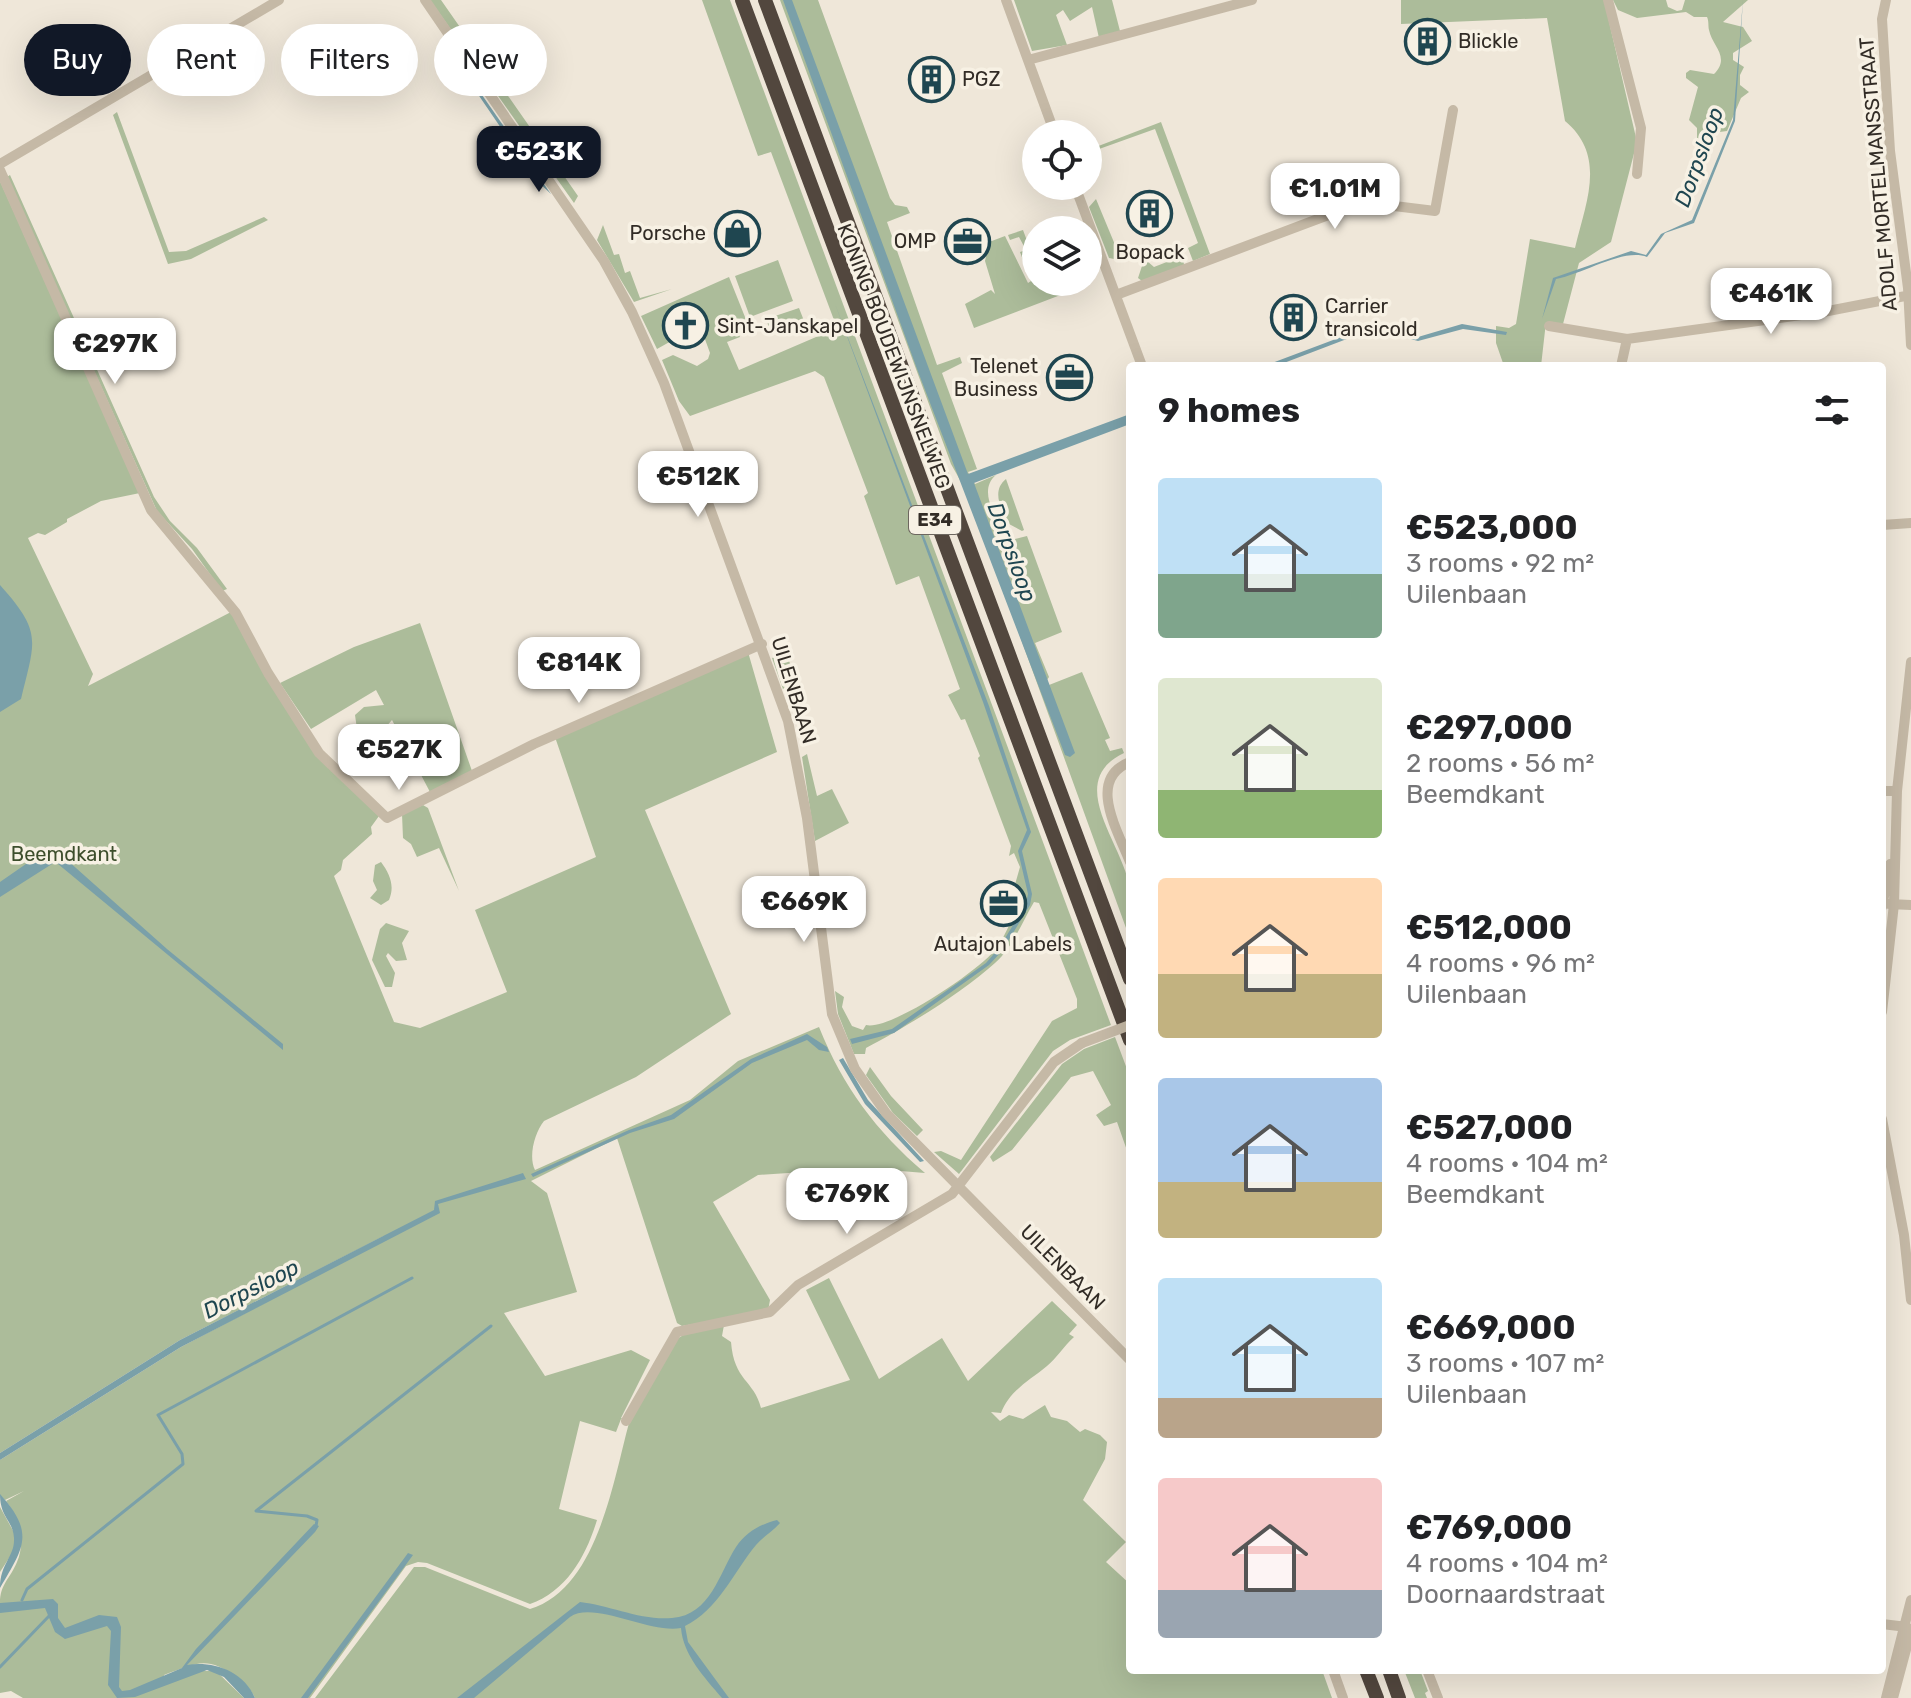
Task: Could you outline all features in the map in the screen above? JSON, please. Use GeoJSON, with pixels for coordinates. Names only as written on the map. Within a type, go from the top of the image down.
{"type":"FeatureCollection","features":[{"type":"Feature","properties":{"kind":"highway","name":"KONING BOUDEWIJNSNELWEG"},"geometry":{"type":"LineString","coordinates":[[742,0],[1126,1029]]}},
{"type":"Feature","properties":{"kind":"highway","name":"KONING BOUDEWIJNSNELWEG"},"geometry":{"type":"LineString","coordinates":[[765,0],[1126,968]]}},
{"type":"Feature","properties":{"kind":"highway"},"geometry":{"type":"LineString","coordinates":[[1368,1674],[1377,1698]]}},
{"type":"Feature","properties":{"kind":"highway"},"geometry":{"type":"LineString","coordinates":[[1390,1674],[1399,1698]]}},
{"type":"Feature","properties":{"kind":"street"},"geometry":{"type":"LineString","coordinates":[[279,0],[0,167],[155,516],[191,555],[236,613],[268,673],[326,761],[387,818],[534,744],[762,644]]}},
{"type":"Feature","properties":{"kind":"street","name":"UILENBAAN"},"geometry":{"type":"LineString","coordinates":[[425,0],[587,235],[632,312],[670,396],[762,644],[796,755],[825,977],[838,1030],[855,1069],[876,1100],[1126,1356]]}},
{"type":"Feature","properties":{"kind":"street"},"geometry":{"type":"LineString","coordinates":[[1006,0],[1050,120]]}},
{"type":"Feature","properties":{"kind":"street"},"geometry":{"type":"LineString","coordinates":[[1028,60],[1252,0]]}},
{"type":"Feature","properties":{"kind":"street"},"geometry":{"type":"LineString","coordinates":[[1608,0],[1641,128],[1637,174]]}},
{"type":"Feature","properties":{"kind":"street","name":"ADOLF MORTELMANSSTRAAT"},"geometry":{"type":"LineString","coordinates":[[1886,0],[1882,19],[1890,151],[1909,295],[1911,345]]}},
{"type":"Feature","properties":{"kind":"street"},"geometry":{"type":"LineString","coordinates":[[1116,295],[1347,208],[1370,203],[1435,211],[1453,110]]}},
{"type":"Feature","properties":{"kind":"street"},"geometry":{"type":"LineString","coordinates":[[1080,200],[1141,362]]}},
{"type":"Feature","properties":{"kind":"street"},"geometry":{"type":"LineString","coordinates":[[1549,326],[1627,339],[1823,312],[1909,295]]}},
{"type":"Feature","properties":{"kind":"street"},"geometry":{"type":"LineString","coordinates":[[1622,362],[1627,339]]}},
{"type":"Feature","properties":{"kind":"street"},"geometry":{"type":"LineString","coordinates":[[1886,525],[1911,523]]}},
{"type":"Feature","properties":{"kind":"street"},"geometry":{"type":"LineString","coordinates":[[1886,963],[1886,905],[1894,851],[1911,662]]}},
{"type":"Feature","properties":{"kind":"street"},"geometry":{"type":"LineString","coordinates":[[1126,765],[1113,773],[1106,792],[1126,850]]}},
{"type":"Feature","properties":{"kind":"street"},"geometry":{"type":"LineString","coordinates":[[1886,791],[1897,791]]}},
{"type":"Feature","properties":{"kind":"street"},"geometry":{"type":"LineString","coordinates":[[1886,905],[1911,905]]}},
{"type":"Feature","properties":{"kind":"street"},"geometry":{"type":"LineString","coordinates":[[626,1421],[677,1332],[770,1312],[798,1285],[959,1187],[1054,1062],[1082,1043],[1126,1026]]}},
{"type":"Feature","properties":{"kind":"street"},"geometry":{"type":"LineString","coordinates":[[1886,1140],[1904,1235],[1911,1300]]}},
{"type":"Feature","properties":{"kind":"street"},"geometry":{"type":"LineString","coordinates":[[1893,1698],[1909,1628],[1911,1600]]}},
{"type":"Feature","properties":{"kind":"street"},"geometry":{"type":"LineString","coordinates":[[1886,1625],[1909,1628]]}},
{"type":"Feature","properties":{"kind":"street"},"geometry":{"type":"LineString","coordinates":[[1886,1698],[1909,1628]]}},
{"type":"Feature","properties":{"kind":"street"},"geometry":{"type":"LineString","coordinates":[[1334,1674],[1343,1698]]}},
{"type":"Feature","properties":{"kind":"street"},"geometry":{"type":"LineString","coordinates":[[1429,1674],[1438,1698]]}},
{"type":"Feature","properties":{"kind":"green space"},"geometry":{"type":"Polygon","coordinates":[[[430,0],[441,0],[458,24],[447,24],[430,0]]]}},
{"type":"Feature","properties":{"kind":"green space"},"geometry":{"type":"Polygon","coordinates":[[[702,0],[730,0],[1111,1025],[1070,1040],[1053,1051],[959,1174],[934,1152],[941,1151],[961,1160],[1052,1021],[1077,1008],[1077,999],[1039,903],[1034,902],[1012,942],[995,963],[933,1009],[866,1048],[865,1054],[854,1054],[838,1014],[835,991],[844,997],[842,1007],[852,1026],[863,1030],[866,1025],[893,1019],[932,998],[985,960],[995,950],[1019,906],[1014,888],[1020,867],[1014,853],[1009,856],[1011,846],[965,719],[961,720],[948,695],[960,689],[919,576],[896,585],[864,496],[868,493],[824,377],[815,371],[690,416],[679,401],[662,360],[673,355],[697,366],[708,359],[710,353],[698,320],[693,322],[684,311],[679,313],[677,320],[682,335],[657,349],[641,316],[729,277],[747,322],[736,327],[740,337],[727,342],[739,370],[837,328],[771,152],[758,156],[702,0]]]}},
{"type":"Feature","properties":{"kind":"green space"},"geometry":{"type":"Polygon","coordinates":[[[780,0],[818,0],[890,198],[895,205],[907,207],[910,213],[887,222],[937,365],[960,357],[962,363],[942,373],[977,469],[968,472],[975,484],[996,475],[988,488],[992,510],[1002,532],[1015,539],[1027,536],[1062,632],[1035,643],[1049,677],[1049,685],[1082,672],[1110,738],[1105,740],[1110,751],[1122,748],[1124,753],[1106,765],[1098,780],[1098,797],[1102,815],[1126,871],[1126,928],[969,496],[951,464],[780,0]]]}},
{"type":"Feature","properties":{"kind":"green space"},"geometry":{"type":"Polygon","coordinates":[[[1014,0],[1112,0],[1120,31],[1099,38],[1092,7],[1070,21],[1063,10],[1056,15],[1067,45],[1032,51],[1014,0]]]}},
{"type":"Feature","properties":{"kind":"green space"},"geometry":{"type":"Polygon","coordinates":[[[1401,0],[1604,0],[1637,142],[1611,242],[1579,263],[1563,324],[1546,322],[1541,362],[1503,362],[1496,343],[1496,326],[1509,328],[1516,324],[1530,239],[1575,248],[1588,197],[1590,164],[1578,135],[1565,121],[1547,18],[1401,24],[1401,0]]]}},
{"type":"Feature","properties":{"kind":"green space"},"geometry":{"type":"Polygon","coordinates":[[[1613,0],[1666,0],[1668,7],[1677,11],[1682,10],[1685,0],[1748,0],[1723,22],[1743,27],[1752,41],[1733,53],[1733,60],[1744,67],[1740,85],[1749,92],[1741,98],[1727,131],[1712,133],[1708,141],[1701,142],[1697,139],[1697,128],[1689,120],[1698,87],[1686,78],[1686,73],[1690,70],[1714,74],[1721,62],[1707,17],[1694,17],[1686,12],[1637,18],[1618,10],[1613,0]]]}},
{"type":"Feature","properties":{"kind":"green space"},"geometry":{"type":"Polygon","coordinates":[[[498,96],[508,96],[578,196],[574,203],[498,96]]]}},
{"type":"Feature","properties":{"kind":"green space"},"geometry":{"type":"Polygon","coordinates":[[[117,112],[169,252],[186,251],[264,217],[268,220],[191,259],[168,264],[113,115],[117,112]]]}},
{"type":"Feature","properties":{"kind":"green space"},"geometry":{"type":"Polygon","coordinates":[[[1161,122],[1210,254],[1193,261],[1188,248],[1198,243],[1155,129],[1102,148],[1102,145],[1161,122]]]}},
{"type":"Feature","properties":{"kind":"green space"},"geometry":{"type":"Polygon","coordinates":[[[10,175],[154,497],[227,589],[222,591],[192,549],[157,511],[7,177],[10,175]]]}},
{"type":"Feature","properties":{"kind":"green space","name":"Beemdkant"},"geometry":{"type":"Polygon","coordinates":[[[0,181],[140,493],[101,501],[45,535],[38,533],[28,538],[93,674],[88,686],[231,612],[317,756],[379,816],[371,827],[372,834],[343,860],[341,870],[334,876],[394,1022],[420,1028],[507,992],[475,910],[596,857],[555,737],[748,652],[777,752],[645,810],[731,1014],[636,1077],[544,1121],[534,1144],[532,1158],[535,1170],[690,1100],[738,1061],[819,1027],[839,1069],[863,1107],[891,1141],[925,1173],[864,1168],[758,1175],[713,1202],[770,1300],[768,1311],[682,1326],[677,1323],[617,1138],[531,1181],[547,1193],[577,1292],[504,1313],[545,1376],[631,1350],[650,1360],[621,1418],[626,1421],[621,1419],[616,1432],[580,1421],[559,1509],[597,1520],[587,1546],[565,1581],[530,1604],[427,1563],[406,1566],[310,1698],[255,1698],[245,1685],[227,1671],[202,1663],[164,1675],[163,1685],[201,1671],[216,1671],[244,1698],[23,1698],[11,1691],[0,1693],[0,1611],[10,1603],[0,1603],[0,1596],[17,1562],[21,1546],[18,1522],[6,1501],[24,1491],[5,1500],[0,1495],[0,1460],[181,1347],[386,1239],[384,1236],[180,1340],[0,1453],[0,181]]]}},
{"type":"Feature","properties":{"kind":"green space"},"geometry":{"type":"Polygon","coordinates":[[[1096,200],[1118,252],[1114,259],[1109,258],[1102,240],[1102,216],[1093,216],[1089,207],[1096,200]]]}},
{"type":"Feature","properties":{"kind":"green space"},"geometry":{"type":"Polygon","coordinates":[[[603,225],[614,255],[619,254],[625,273],[630,271],[640,298],[672,289],[634,302],[597,240],[603,225]]]}},
{"type":"Feature","properties":{"kind":"green space"},"geometry":{"type":"Polygon","coordinates":[[[1022,230],[1022,243],[1019,237],[1010,240],[1008,235],[1022,230]]]}},
{"type":"Feature","properties":{"kind":"green space"},"geometry":{"type":"Polygon","coordinates":[[[1005,236],[1022,271],[1022,296],[1058,296],[974,328],[965,304],[991,290],[995,294],[985,261],[987,252],[976,247],[1005,236]]]}},
{"type":"Feature","properties":{"kind":"green space"},"geometry":{"type":"Polygon","coordinates":[[[1178,254],[1183,257],[1184,265],[1142,281],[1138,278],[1143,263],[1147,261],[1154,267],[1177,258],[1178,254]]]}},
{"type":"Feature","properties":{"kind":"green space"},"geometry":{"type":"Polygon","coordinates":[[[778,260],[793,301],[750,317],[735,276],[778,260]]]}},
{"type":"Feature","properties":{"kind":"green space"},"geometry":{"type":"Polygon","coordinates":[[[799,308],[808,331],[795,336],[791,322],[770,330],[766,319],[799,308]]]}},
{"type":"Feature","properties":{"kind":"green space"},"geometry":{"type":"Polygon","coordinates":[[[1006,479],[1022,531],[1009,524],[1001,506],[999,489],[1006,479]]]}},
{"type":"Feature","properties":{"kind":"green space"},"geometry":{"type":"Polygon","coordinates":[[[420,623],[472,771],[430,792],[392,720],[371,736],[366,737],[357,729],[355,715],[364,707],[384,705],[376,690],[311,729],[280,683],[354,647],[420,623]]]}},
{"type":"Feature","properties":{"kind":"green space"},"geometry":{"type":"Polygon","coordinates":[[[786,653],[798,684],[783,689],[772,658],[786,653]]]}},
{"type":"Feature","properties":{"kind":"green space"},"geometry":{"type":"Polygon","coordinates":[[[807,754],[817,796],[832,789],[849,823],[815,841],[802,757],[807,754]]]}},
{"type":"Feature","properties":{"kind":"green space"},"geometry":{"type":"Polygon","coordinates":[[[423,805],[428,808],[459,891],[439,848],[417,857],[411,844],[403,838],[402,814],[423,805]]]}},
{"type":"Feature","properties":{"kind":"green space"},"geometry":{"type":"Polygon","coordinates":[[[381,862],[392,890],[389,900],[381,905],[370,898],[377,890],[373,881],[375,865],[381,862]]]}},
{"type":"Feature","properties":{"kind":"green space"},"geometry":{"type":"Polygon","coordinates":[[[386,923],[409,931],[402,943],[407,960],[396,961],[388,953],[386,956],[395,973],[392,987],[385,987],[372,960],[380,929],[386,923]]]}},
{"type":"Feature","properties":{"kind":"green space"},"geometry":{"type":"Polygon","coordinates":[[[1115,1037],[1126,1066],[1126,1148],[1117,1122],[1104,1126],[1096,1115],[1111,1105],[1093,1071],[1071,1077],[1012,1150],[993,1162],[990,1157],[1062,1064],[1084,1049],[1115,1037]]]}},
{"type":"Feature","properties":{"kind":"green space"},"geometry":{"type":"Polygon","coordinates":[[[870,1067],[891,1096],[923,1130],[917,1136],[893,1113],[866,1075],[870,1067]]]}},
{"type":"Feature","properties":{"kind":"green space"},"geometry":{"type":"Polygon","coordinates":[[[829,1278],[879,1379],[942,1338],[968,1381],[1052,1301],[1077,1325],[1069,1334],[1074,1337],[1050,1363],[1015,1392],[1001,1413],[991,1412],[1000,1421],[1009,1415],[1023,1419],[1045,1405],[1051,1417],[1067,1421],[1080,1432],[1085,1429],[1100,1435],[1107,1442],[1105,1459],[1083,1500],[1126,1542],[1106,1562],[1126,1580],[1126,1674],[1323,1674],[1332,1698],[315,1698],[414,1567],[425,1567],[530,1609],[553,1598],[587,1557],[599,1531],[637,1402],[672,1342],[685,1334],[724,1325],[722,1336],[731,1342],[736,1365],[754,1391],[761,1408],[850,1380],[806,1290],[829,1278]]]}},
{"type":"Feature","properties":{"kind":"green space"},"geometry":{"type":"Polygon","coordinates":[[[0,1507],[16,1536],[13,1552],[0,1572],[0,1507]]]}},
{"type":"Feature","properties":{"kind":"green space"},"geometry":{"type":"Polygon","coordinates":[[[1406,1674],[1422,1674],[1428,1691],[1425,1693],[1427,1698],[1415,1698],[1406,1674]]]}},
{"type":"Feature","properties":{"kind":"water"},"geometry":{"type":"Polygon","coordinates":[[[783,0],[792,0],[968,474],[1126,415],[1126,426],[974,483],[1075,753],[1070,757],[1065,755],[917,369],[783,0]]]}},
{"type":"Feature","properties":{"kind":"water"},"geometry":{"type":"Polygon","coordinates":[[[1743,0],[1735,121],[1694,223],[1665,233],[1647,257],[1627,256],[1556,279],[1542,319],[1553,278],[1631,251],[1646,255],[1661,234],[1692,220],[1733,120],[1743,0]]]}},
{"type":"Feature","properties":{"kind":"water"},"geometry":{"type":"Polygon","coordinates":[[[479,96],[483,96],[551,194],[537,181],[479,96]]]}},
{"type":"Feature","properties":{"kind":"water"},"geometry":{"type":"Polygon","coordinates":[[[835,304],[989,706],[1031,832],[1022,851],[1032,894],[1030,905],[1002,951],[989,965],[894,1033],[852,1044],[850,1039],[892,1029],[986,963],[999,948],[1026,904],[1028,894],[1018,851],[1027,830],[983,702],[835,304]]]}},
{"type":"Feature","properties":{"kind":"water"},"geometry":{"type":"Polygon","coordinates":[[[1462,324],[1507,332],[1506,335],[1463,329],[1418,341],[1373,329],[1286,362],[1275,362],[1373,325],[1418,337],[1462,324]]]}},
{"type":"Feature","properties":{"kind":"water"},"geometry":{"type":"Polygon","coordinates":[[[0,585],[14,601],[29,627],[32,650],[21,699],[0,712],[0,585]]]}},
{"type":"Feature","properties":{"kind":"water"},"geometry":{"type":"Polygon","coordinates":[[[49,848],[58,852],[167,949],[283,1044],[283,1050],[58,864],[52,864],[0,897],[0,882],[49,848]]]}},
{"type":"Feature","properties":{"kind":"water"},"geometry":{"type":"Polygon","coordinates":[[[807,1034],[827,1047],[829,1052],[819,1050],[807,1040],[752,1063],[674,1119],[630,1133],[533,1177],[531,1174],[629,1130],[671,1115],[751,1059],[807,1034]]]}},
{"type":"Feature","properties":{"kind":"water"},"geometry":{"type":"Polygon","coordinates":[[[843,1058],[868,1100],[924,1161],[920,1162],[865,1104],[839,1060],[843,1058]]]}},
{"type":"Feature","properties":{"kind":"water"},"geometry":{"type":"Polygon","coordinates":[[[523,1173],[526,1179],[438,1204],[440,1213],[181,1347],[0,1460],[0,1453],[180,1340],[434,1210],[435,1201],[523,1173]]]}},
{"type":"Feature","properties":{"kind":"water"},"geometry":{"type":"Polygon","coordinates":[[[0,1494],[18,1520],[22,1541],[15,1562],[0,1588],[14,1538],[0,1494]]]}},
{"type":"Feature","properties":{"kind":"water"},"geometry":{"type":"Polygon","coordinates":[[[777,1520],[780,1523],[756,1545],[716,1601],[685,1626],[688,1642],[729,1698],[722,1698],[696,1666],[686,1648],[681,1628],[668,1629],[593,1612],[570,1617],[474,1698],[457,1698],[580,1602],[661,1618],[685,1615],[696,1609],[712,1591],[744,1537],[754,1529],[777,1520]]]}},
{"type":"Feature","properties":{"kind":"water"},"geometry":{"type":"Polygon","coordinates":[[[314,1524],[319,1526],[315,1532],[187,1665],[216,1666],[235,1674],[250,1688],[255,1698],[244,1698],[224,1677],[207,1670],[135,1697],[117,1698],[108,1685],[111,1631],[107,1626],[65,1639],[55,1632],[45,1608],[0,1613],[0,1603],[53,1599],[58,1604],[58,1618],[65,1628],[99,1615],[117,1617],[121,1627],[119,1687],[122,1691],[130,1690],[182,1668],[196,1649],[314,1524]]]}},
{"type":"Feature","properties":{"kind":"water"},"geometry":{"type":"Polygon","coordinates":[[[408,1553],[413,1555],[308,1698],[301,1698],[408,1553]]]}},
{"type":"Feature","properties":{"kind":"waterway"},"geometry":{"type":"LineString","coordinates":[[22,1600],[27,1589],[183,1464],[182,1454],[158,1415],[412,1278]]}},
{"type":"Feature","properties":{"kind":"waterway"},"geometry":{"type":"LineString","coordinates":[[316,1526],[317,1520],[307,1516],[256,1511],[491,1326]]}},
{"type":"Feature","properties":{"kind":"waterway"},"geometry":{"type":"LineString","coordinates":[[0,1667],[50,1615]]}},
{"type":"Feature","properties":{"kind":"place","name":"Blickle"},"geometry":{"type":"Point","coordinates":[1427,41]}},
{"type":"Feature","properties":{"kind":"place","name":"PGZ"},"geometry":{"type":"Point","coordinates":[931,79]}},
{"type":"Feature","properties":{"kind":"place","name":"Bopack"},"geometry":{"type":"Point","coordinates":[1150,213]}},
{"type":"Feature","properties":{"kind":"place","name":"Porsche"},"geometry":{"type":"Point","coordinates":[737,233]}},
{"type":"Feature","properties":{"kind":"place","name":"OMP"},"geometry":{"type":"Point","coordinates":[967,241]}},
{"type":"Feature","properties":{"kind":"place","name":"Carrier transicold"},"geometry":{"type":"Point","coordinates":[1294,318]}},
{"type":"Feature","properties":{"kind":"place","name":"Sint-Janskapel"},"geometry":{"type":"Point","coordinates":[686,326]}},
{"type":"Feature","properties":{"kind":"place","name":"Telenet Business"},"geometry":{"type":"Point","coordinates":[1069,377]}},
{"type":"Feature","properties":{"kind":"place","name":"Autajon Labels"},"geometry":{"type":"Point","coordinates":[1003,904]}},
{"type":"Feature","properties":{"kind":"water label","name":"Dorpsloop"},"geometry":{"type":"Point","coordinates":[1699,157]}},
{"type":"Feature","properties":{"kind":"water label","name":"Dorpsloop"},"geometry":{"type":"Point","coordinates":[1012,552]}},
{"type":"Feature","properties":{"kind":"water label","name":"Dorpsloop"},"geometry":{"type":"Point","coordinates":[251,1289]}}]}
